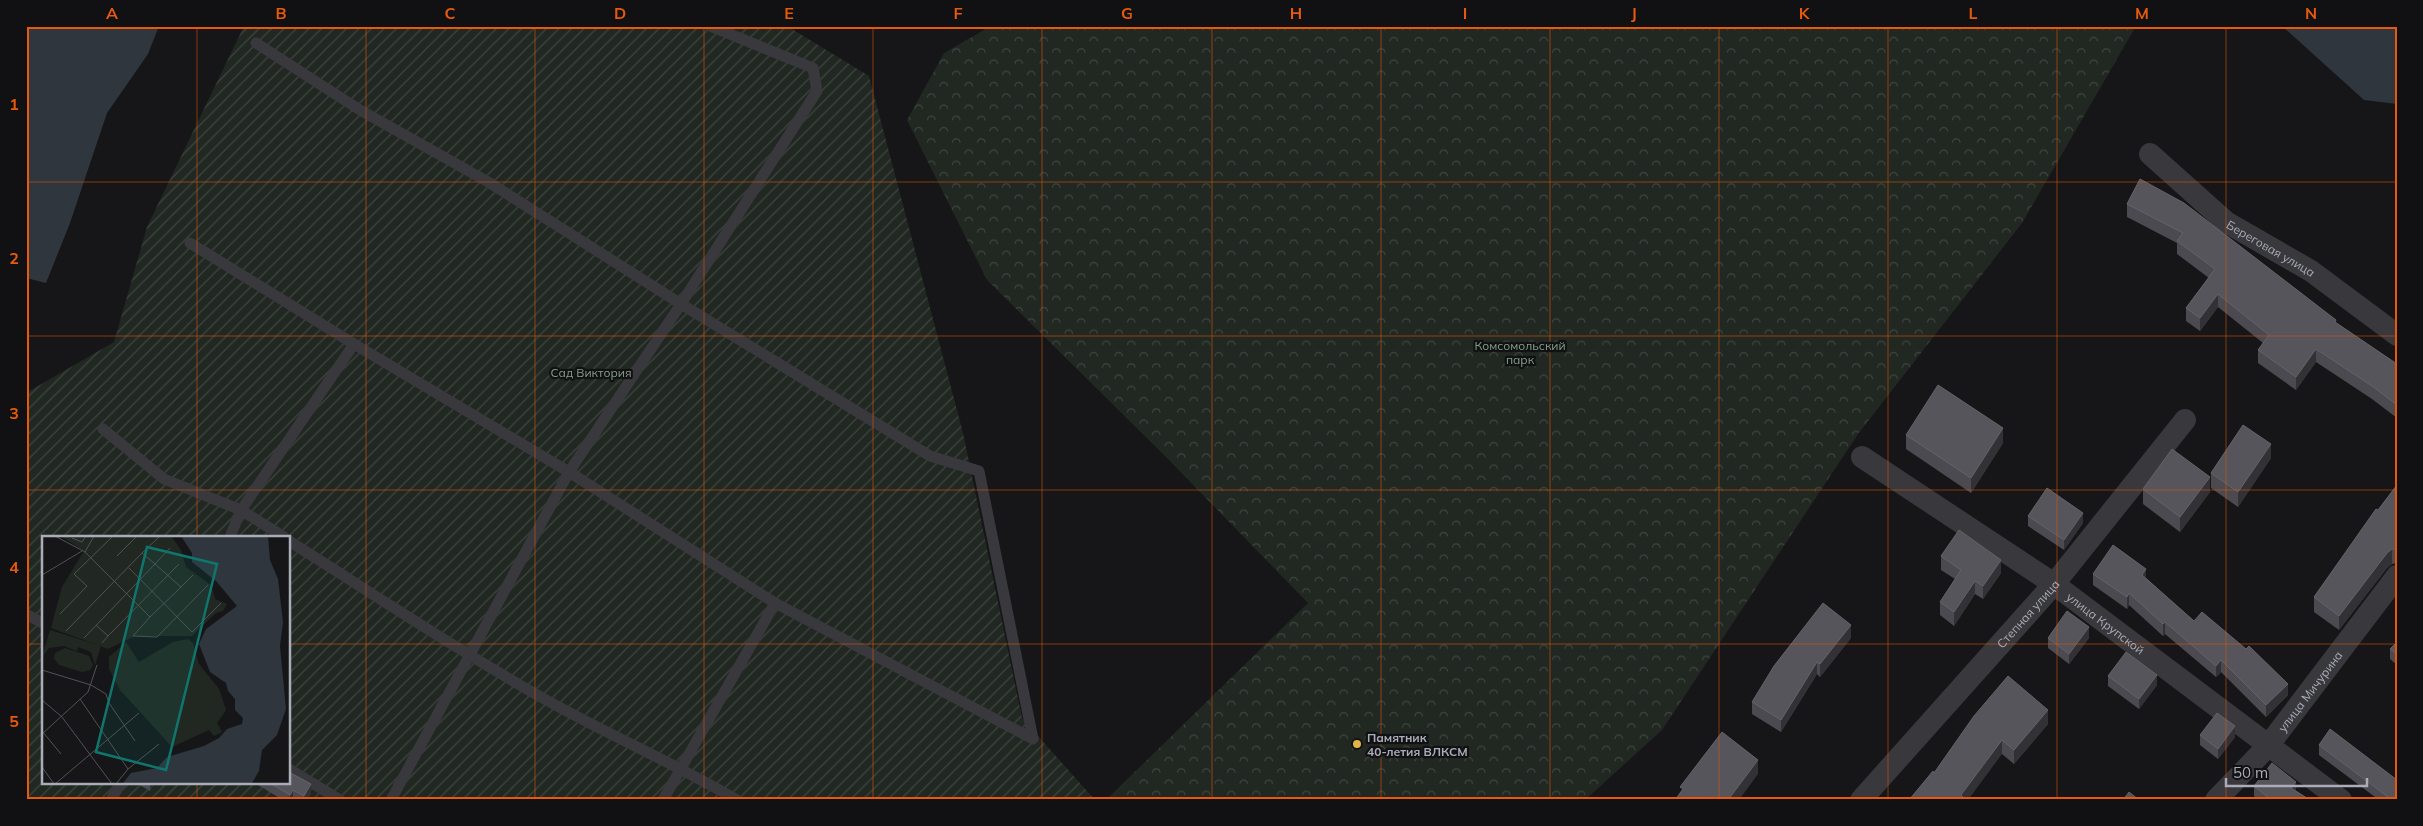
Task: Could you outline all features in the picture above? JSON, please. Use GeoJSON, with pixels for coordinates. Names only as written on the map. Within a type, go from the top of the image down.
{"type":"FeatureCollection","features":[{"type":"Feature","properties":{"kind":"street","name":"Береговая улица"},"geometry":{"type":"LineString","coordinates":[[2150,154],[2226,222],[2311,271],[2397,335]]}},
{"type":"Feature","properties":{"kind":"street","name":"Степная улица"},"geometry":{"type":"LineString","coordinates":[[1860,800],[2054,584],[2185,420]]}},
{"type":"Feature","properties":{"kind":"street","name":"улица Крупской"},"geometry":{"type":"LineString","coordinates":[[1862,458],[2054,584],[2341,800]]}},
{"type":"Feature","properties":{"kind":"street","name":"улица Мичурина"},"geometry":{"type":"LineString","coordinates":[[2216,800],[2268,746],[2397,576]]}},
{"type":"Feature","properties":{"kind":"lane"},"geometry":{"type":"LineString","coordinates":[[391,800],[569,472],[681,304],[817,91],[812,68],[710,26]]}},
{"type":"Feature","properties":{"kind":"lane"},"geometry":{"type":"LineString","coordinates":[[190,243],[354,344],[569,472],[775,603],[1033,739],[979,471],[930,456],[681,304],[490,183],[360,110],[256,43]]}},
{"type":"Feature","properties":{"kind":"lane"},"geometry":{"type":"LineString","coordinates":[[230,536],[241,510],[354,344]]}},
{"type":"Feature","properties":{"kind":"lane"},"geometry":{"type":"LineString","coordinates":[[103,428],[164,479],[241,510],[282,536]]}},
{"type":"Feature","properties":{"kind":"lane"},"geometry":{"type":"LineString","coordinates":[[290,542],[468,655],[560,708],[681,768],[736,800]]}},
{"type":"Feature","properties":{"kind":"lane"},"geometry":{"type":"LineString","coordinates":[[664,800],[775,603]]}},
{"type":"Feature","properties":{"kind":"lane"},"geometry":{"type":"LineString","coordinates":[[26,614],[42,623]]}},
{"type":"Feature","properties":{"kind":"lane"},"geometry":{"type":"LineString","coordinates":[[290,771],[340,800]]}},
{"type":"Feature","properties":{"kind":"lane"},"geometry":{"type":"LineString","coordinates":[[112,800],[119,784]]}},
{"type":"Feature","properties":{"kind":"green space","name":"Сад Виктория"},"geometry":{"type":"Polygon","coordinates":[[[244,26],[787,26],[869,76],[963,433],[1022,718],[1095,800],[26,800],[26,393],[114,342],[147,227],[244,26]]]}},
{"type":"Feature","properties":{"kind":"green space","name":"Комсомольский парк"},"geometry":{"type":"Polygon","coordinates":[[[991,26],[2136,26],[2022,223],[1858,434],[1662,730],[1585,800],[1113,800],[1109,797],[1308,603],[1167,458],[987,280],[907,120],[944,53],[991,26]]]}},
{"type":"Feature","properties":{"kind":"shaded area"},"geometry":{"type":"Polygon","coordinates":[[[26,26],[159,26],[148,54],[107,113],[70,223],[46,283],[26,278],[26,26]]]}},
{"type":"Feature","properties":{"kind":"shaded area"},"geometry":{"type":"Polygon","coordinates":[[[2282,26],[2397,26],[2397,104],[2364,100],[2282,26]]]}},
{"type":"Feature","properties":{"kind":"building"},"geometry":{"type":"Polygon","coordinates":[[[2140,179],[2184,203],[2336,320],[2335,322],[2397,364],[2397,405],[2316,349],[2296,377],[2258,350],[2269,335],[2218,294],[2200,318],[2186,308],[2215,269],[2177,241],[2183,233],[2127,204],[2140,179]]]}},
{"type":"Feature","properties":{"kind":"building"},"geometry":{"type":"Polygon","coordinates":[[[1938,385],[2003,428],[1971,478],[1906,435],[1938,385]]]}},
{"type":"Feature","properties":{"kind":"building"},"geometry":{"type":"Polygon","coordinates":[[[2243,425],[2271,444],[2238,492],[2211,473],[2243,425]]]}},
{"type":"Feature","properties":{"kind":"building"},"geometry":{"type":"Polygon","coordinates":[[[2172,449],[2210,477],[2180,517],[2143,489],[2172,449]]]}},
{"type":"Feature","properties":{"kind":"building"},"geometry":{"type":"Polygon","coordinates":[[[2397,485],[2397,549],[2392,549],[2387,553],[2339,616],[2314,597],[2376,509],[2378,510],[2397,485]]]}},
{"type":"Feature","properties":{"kind":"building"},"geometry":{"type":"Polygon","coordinates":[[[2047,488],[2083,513],[2064,540],[2028,516],[2047,488]]]}},
{"type":"Feature","properties":{"kind":"building"},"geometry":{"type":"Polygon","coordinates":[[[1959,530],[2001,560],[1983,586],[1975,581],[1954,612],[1940,602],[1961,570],[1941,556],[1959,530]]]}},
{"type":"Feature","properties":{"kind":"building"},"geometry":{"type":"Polygon","coordinates":[[[2113,545],[2146,569],[2142,575],[2194,621],[2202,612],[2246,649],[2249,646],[2288,684],[2266,705],[2221,660],[2216,666],[2165,622],[2163,624],[2129,593],[2127,597],[2093,574],[2113,545]]]}},
{"type":"Feature","properties":{"kind":"building"},"geometry":{"type":"Polygon","coordinates":[[[1823,603],[1851,625],[1820,664],[1817,662],[1781,720],[1752,702],[1774,666],[1823,603]]]}},
{"type":"Feature","properties":{"kind":"building"},"geometry":{"type":"Polygon","coordinates":[[[2067,611],[2089,627],[2069,654],[2048,638],[2067,611]]]}},
{"type":"Feature","properties":{"kind":"building"},"geometry":{"type":"Polygon","coordinates":[[[2397,642],[2397,654],[2390,649],[2397,642]]]}},
{"type":"Feature","properties":{"kind":"building"},"geometry":{"type":"Polygon","coordinates":[[[2126,652],[2157,675],[2139,699],[2108,676],[2126,652]]]}},
{"type":"Feature","properties":{"kind":"building"},"geometry":{"type":"Polygon","coordinates":[[[2008,676],[2048,710],[2014,750],[2002,740],[1961,795],[1963,797],[1960,800],[1909,800],[1933,771],[1934,773],[1974,716],[2008,676]]]}},
{"type":"Feature","properties":{"kind":"building"},"geometry":{"type":"Polygon","coordinates":[[[2217,713],[2235,726],[2218,749],[2200,735],[2217,713]]]}},
{"type":"Feature","properties":{"kind":"building"},"geometry":{"type":"Polygon","coordinates":[[[2330,729],[2397,780],[2397,794],[2392,800],[2319,745],[2330,729]]]}},
{"type":"Feature","properties":{"kind":"building"},"geometry":{"type":"Polygon","coordinates":[[[1722,732],[1758,760],[1728,800],[1675,800],[1683,789],[1680,787],[1722,732]]]}},
{"type":"Feature","properties":{"kind":"building"},"geometry":{"type":"Polygon","coordinates":[[[2272,763],[2296,782],[2291,788],[2310,800],[2271,800],[2254,786],[2272,763]]]}},
{"type":"Feature","properties":{"kind":"building"},"geometry":{"type":"Polygon","coordinates":[[[290,773],[311,784],[304,796],[293,790],[290,795],[271,784],[290,784],[290,773]]]}},
{"type":"Feature","properties":{"kind":"building"},"geometry":{"type":"Polygon","coordinates":[[[2129,792],[2139,800],[2123,800],[2129,792]]]}},
{"type":"Feature","properties":{"kind":"place","name":"Памятник 40-летия ВЛКСМ"},"geometry":{"type":"Point","coordinates":[1357,744]}}]}
